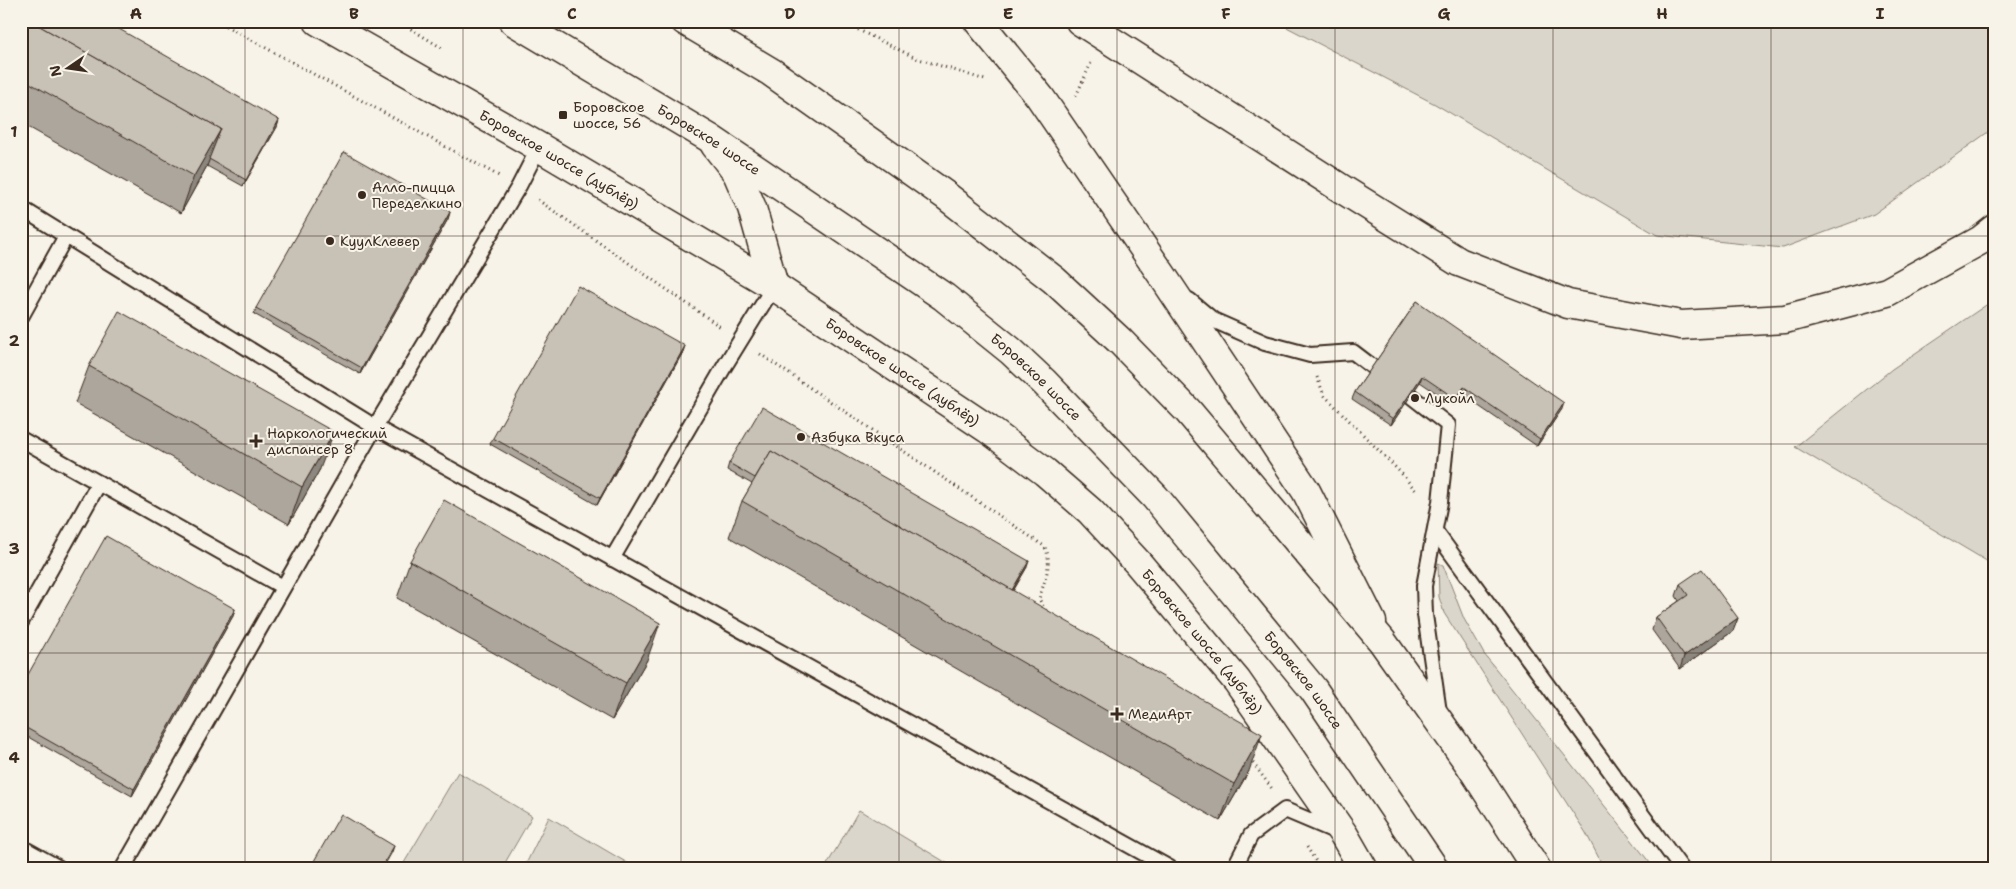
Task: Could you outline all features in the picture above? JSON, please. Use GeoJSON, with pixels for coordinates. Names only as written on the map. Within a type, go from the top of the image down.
{"type":"FeatureCollection","features":[{"type":"Feature","properties":{"kind":"main road","name":"Боровское шоссе (дублёр)"},"geometry":{"type":"LineString","coordinates":[[318,21],[540,147],[774,286],[988,429],[1045,472],[1090,511],[1138,563],[1237,681],[1344,835],[1363,868]]}},
{"type":"Feature","properties":{"kind":"main road","name":"Боровское шоссе"},"geometry":{"type":"LineString","coordinates":[[513,21],[711,140],[944,296],[1011,351],[1044,382],[1155,497],[1312,689],[1434,868]]}},
{"type":"Feature","properties":{"kind":"main road"},"geometry":{"type":"LineString","coordinates":[[685,21],[771,72],[945,195],[1054,280],[1120,341],[1188,411],[1382,641],[1441,722],[1512,828],[1536,868]]}},
{"type":"Feature","properties":{"kind":"main road"},"geometry":{"type":"LineString","coordinates":[[978,21],[1040,98],[1162,275],[1306,491],[1382,641]]}},
{"type":"Feature","properties":{"kind":"main road"},"geometry":{"type":"LineString","coordinates":[[1080,21],[1459,262],[1568,304],[1681,325],[1784,319],[1887,292],[1981,240],[1995,229]]}},
{"type":"Feature","properties":{"kind":"main road"},"geometry":{"type":"LineString","coordinates":[[711,140],[737,173],[752,208],[774,286]]}},
{"type":"Feature","properties":{"kind":"lane"},"geometry":{"type":"LineString","coordinates":[[123,868],[375,427],[519,186],[540,147]]}},
{"type":"Feature","properties":{"kind":"lane"},"geometry":{"type":"LineString","coordinates":[[21,208],[375,427],[1170,868]]}},
{"type":"Feature","properties":{"kind":"lane"},"geometry":{"type":"LineString","coordinates":[[21,317],[66,236]]}},
{"type":"Feature","properties":{"kind":"lane"},"geometry":{"type":"LineString","coordinates":[[1162,275],[1213,320],[1236,332],[1265,343],[1310,355],[1353,352],[1374,368]]}},
{"type":"Feature","properties":{"kind":"lane"},"geometry":{"type":"LineString","coordinates":[[612,559],[774,286]]}},
{"type":"Feature","properties":{"kind":"lane"},"geometry":{"type":"LineString","coordinates":[[1411,396],[1448,425],[1436,524],[1424,586],[1425,615],[1441,722]]}},
{"type":"Feature","properties":{"kind":"lane"},"geometry":{"type":"LineString","coordinates":[[21,439],[284,587]]}},
{"type":"Feature","properties":{"kind":"lane"},"geometry":{"type":"LineString","coordinates":[[21,622],[99,483]]}},
{"type":"Feature","properties":{"kind":"lane"},"geometry":{"type":"LineString","coordinates":[[1436,524],[1681,868]]}},
{"type":"Feature","properties":{"kind":"lane"},"geometry":{"type":"LineString","coordinates":[[1234,868],[1251,835],[1285,810],[1344,835]]}},
{"type":"Feature","properties":{"kind":"lane"},"geometry":{"type":"LineString","coordinates":[[21,846],[59,868]]}},
{"type":"Feature","properties":{"kind":"path"},"geometry":{"type":"LineString","coordinates":[[217,21],[519,186],[740,341],[1044,546],[1049,554],[1047,570],[1039,598],[1047,614]]}},
{"type":"Feature","properties":{"kind":"path"},"geometry":{"type":"LineString","coordinates":[[398,21],[442,48]]}},
{"type":"Feature","properties":{"kind":"path"},"geometry":{"type":"LineString","coordinates":[[840,21],[916,58],[987,80]]}},
{"type":"Feature","properties":{"kind":"path"},"geometry":{"type":"LineString","coordinates":[[1040,98],[1068,112],[1103,36]]}},
{"type":"Feature","properties":{"kind":"path"},"geometry":{"type":"LineString","coordinates":[[1310,355],[1324,395],[1402,474],[1436,524]]}},
{"type":"Feature","properties":{"kind":"path"},"geometry":{"type":"LineString","coordinates":[[1245,752],[1285,810],[1320,868]]}},
{"type":"Feature","properties":{"kind":"shaded area"},"geometry":{"type":"Polygon","coordinates":[[[1275,21],[1995,21],[1995,127],[1874,214],[1783,248],[1657,235],[1435,104],[1275,21]]]}},
{"type":"Feature","properties":{"kind":"shaded area"},"geometry":{"type":"Polygon","coordinates":[[[1995,299],[1995,566],[1795,447],[1892,369],[1995,299]]]}},
{"type":"Feature","properties":{"kind":"shaded area"},"geometry":{"type":"Polygon","coordinates":[[[1438,563],[1443,565],[1464,619],[1484,654],[1654,868],[1604,868],[1586,833],[1444,613],[1439,597],[1438,563]]]}},
{"type":"Feature","properties":{"kind":"shaded area"},"geometry":{"type":"Polygon","coordinates":[[[458,772],[532,816],[502,868],[401,868],[458,772]]]}},
{"type":"Feature","properties":{"kind":"shaded area"},"geometry":{"type":"Polygon","coordinates":[[[859,810],[955,868],[825,868],[859,810]]]}},
{"type":"Feature","properties":{"kind":"shaded area"},"geometry":{"type":"Polygon","coordinates":[[[549,817],[636,868],[524,868],[549,817]]]}},
{"type":"Feature","properties":{"kind":"building"},"geometry":{"type":"Polygon","coordinates":[[[21,21],[31,21],[221,129],[194,176],[21,78],[21,21]]]}},
{"type":"Feature","properties":{"kind":"building"},"geometry":{"type":"Polygon","coordinates":[[[31,21],[105,21],[279,120],[246,180],[209,159],[221,129],[31,21]]]}},
{"type":"Feature","properties":{"kind":"building"},"geometry":{"type":"Polygon","coordinates":[[[344,152],[450,212],[362,368],[256,308],[344,152]]]}},
{"type":"Feature","properties":{"kind":"building"},"geometry":{"type":"Polygon","coordinates":[[[578,286],[685,346],[600,498],[493,438],[578,286]]]}},
{"type":"Feature","properties":{"kind":"building"},"geometry":{"type":"Polygon","coordinates":[[[1417,301],[1564,403],[1540,439],[1464,387],[1456,399],[1422,376],[1393,419],[1355,392],[1417,301]]]}},
{"type":"Feature","properties":{"kind":"building"},"geometry":{"type":"Polygon","coordinates":[[[119,311],[334,432],[302,487],[89,366],[119,311]]]}},
{"type":"Feature","properties":{"kind":"building"},"geometry":{"type":"Polygon","coordinates":[[[762,407],[1029,561],[1012,590],[771,451],[755,478],[729,463],[762,407]]]}},
{"type":"Feature","properties":{"kind":"building"},"geometry":{"type":"Polygon","coordinates":[[[771,451],[1262,734],[1234,784],[742,501],[771,451]]]}},
{"type":"Feature","properties":{"kind":"building"},"geometry":{"type":"Polygon","coordinates":[[[444,500],[660,623],[626,683],[410,561],[444,500]]]}},
{"type":"Feature","properties":{"kind":"building"},"geometry":{"type":"Polygon","coordinates":[[[106,536],[235,609],[134,789],[21,725],[21,687],[106,536]]]}},
{"type":"Feature","properties":{"kind":"building"},"geometry":{"type":"Polygon","coordinates":[[[1702,569],[1738,618],[1684,656],[1656,617],[1688,595],[1680,584],[1702,569]]]}},
{"type":"Feature","properties":{"kind":"building"},"geometry":{"type":"Polygon","coordinates":[[[341,814],[394,846],[381,868],[310,868],[341,814]]]}},
{"type":"Feature","properties":{"kind":"place","name":"Боровское шоссе, 56"},"geometry":{"type":"Point","coordinates":[563,115]}},
{"type":"Feature","properties":{"kind":"place","name":"Алло-пицца Переделкино"},"geometry":{"type":"Point","coordinates":[362,195]}},
{"type":"Feature","properties":{"kind":"place","name":"КуулКлевер"},"geometry":{"type":"Point","coordinates":[330,241]}},
{"type":"Feature","properties":{"kind":"place","name":"Лукойл"},"geometry":{"type":"Point","coordinates":[1415,398]}},
{"type":"Feature","properties":{"kind":"place","name":"Азбука Вкуса"},"geometry":{"type":"Point","coordinates":[801,437]}},
{"type":"Feature","properties":{"kind":"place","name":"Наркологический диспансер 8"},"geometry":{"type":"Point","coordinates":[256,441]}},
{"type":"Feature","properties":{"kind":"place","name":"МедиАрт"},"geometry":{"type":"Point","coordinates":[1117,714]}}]}
